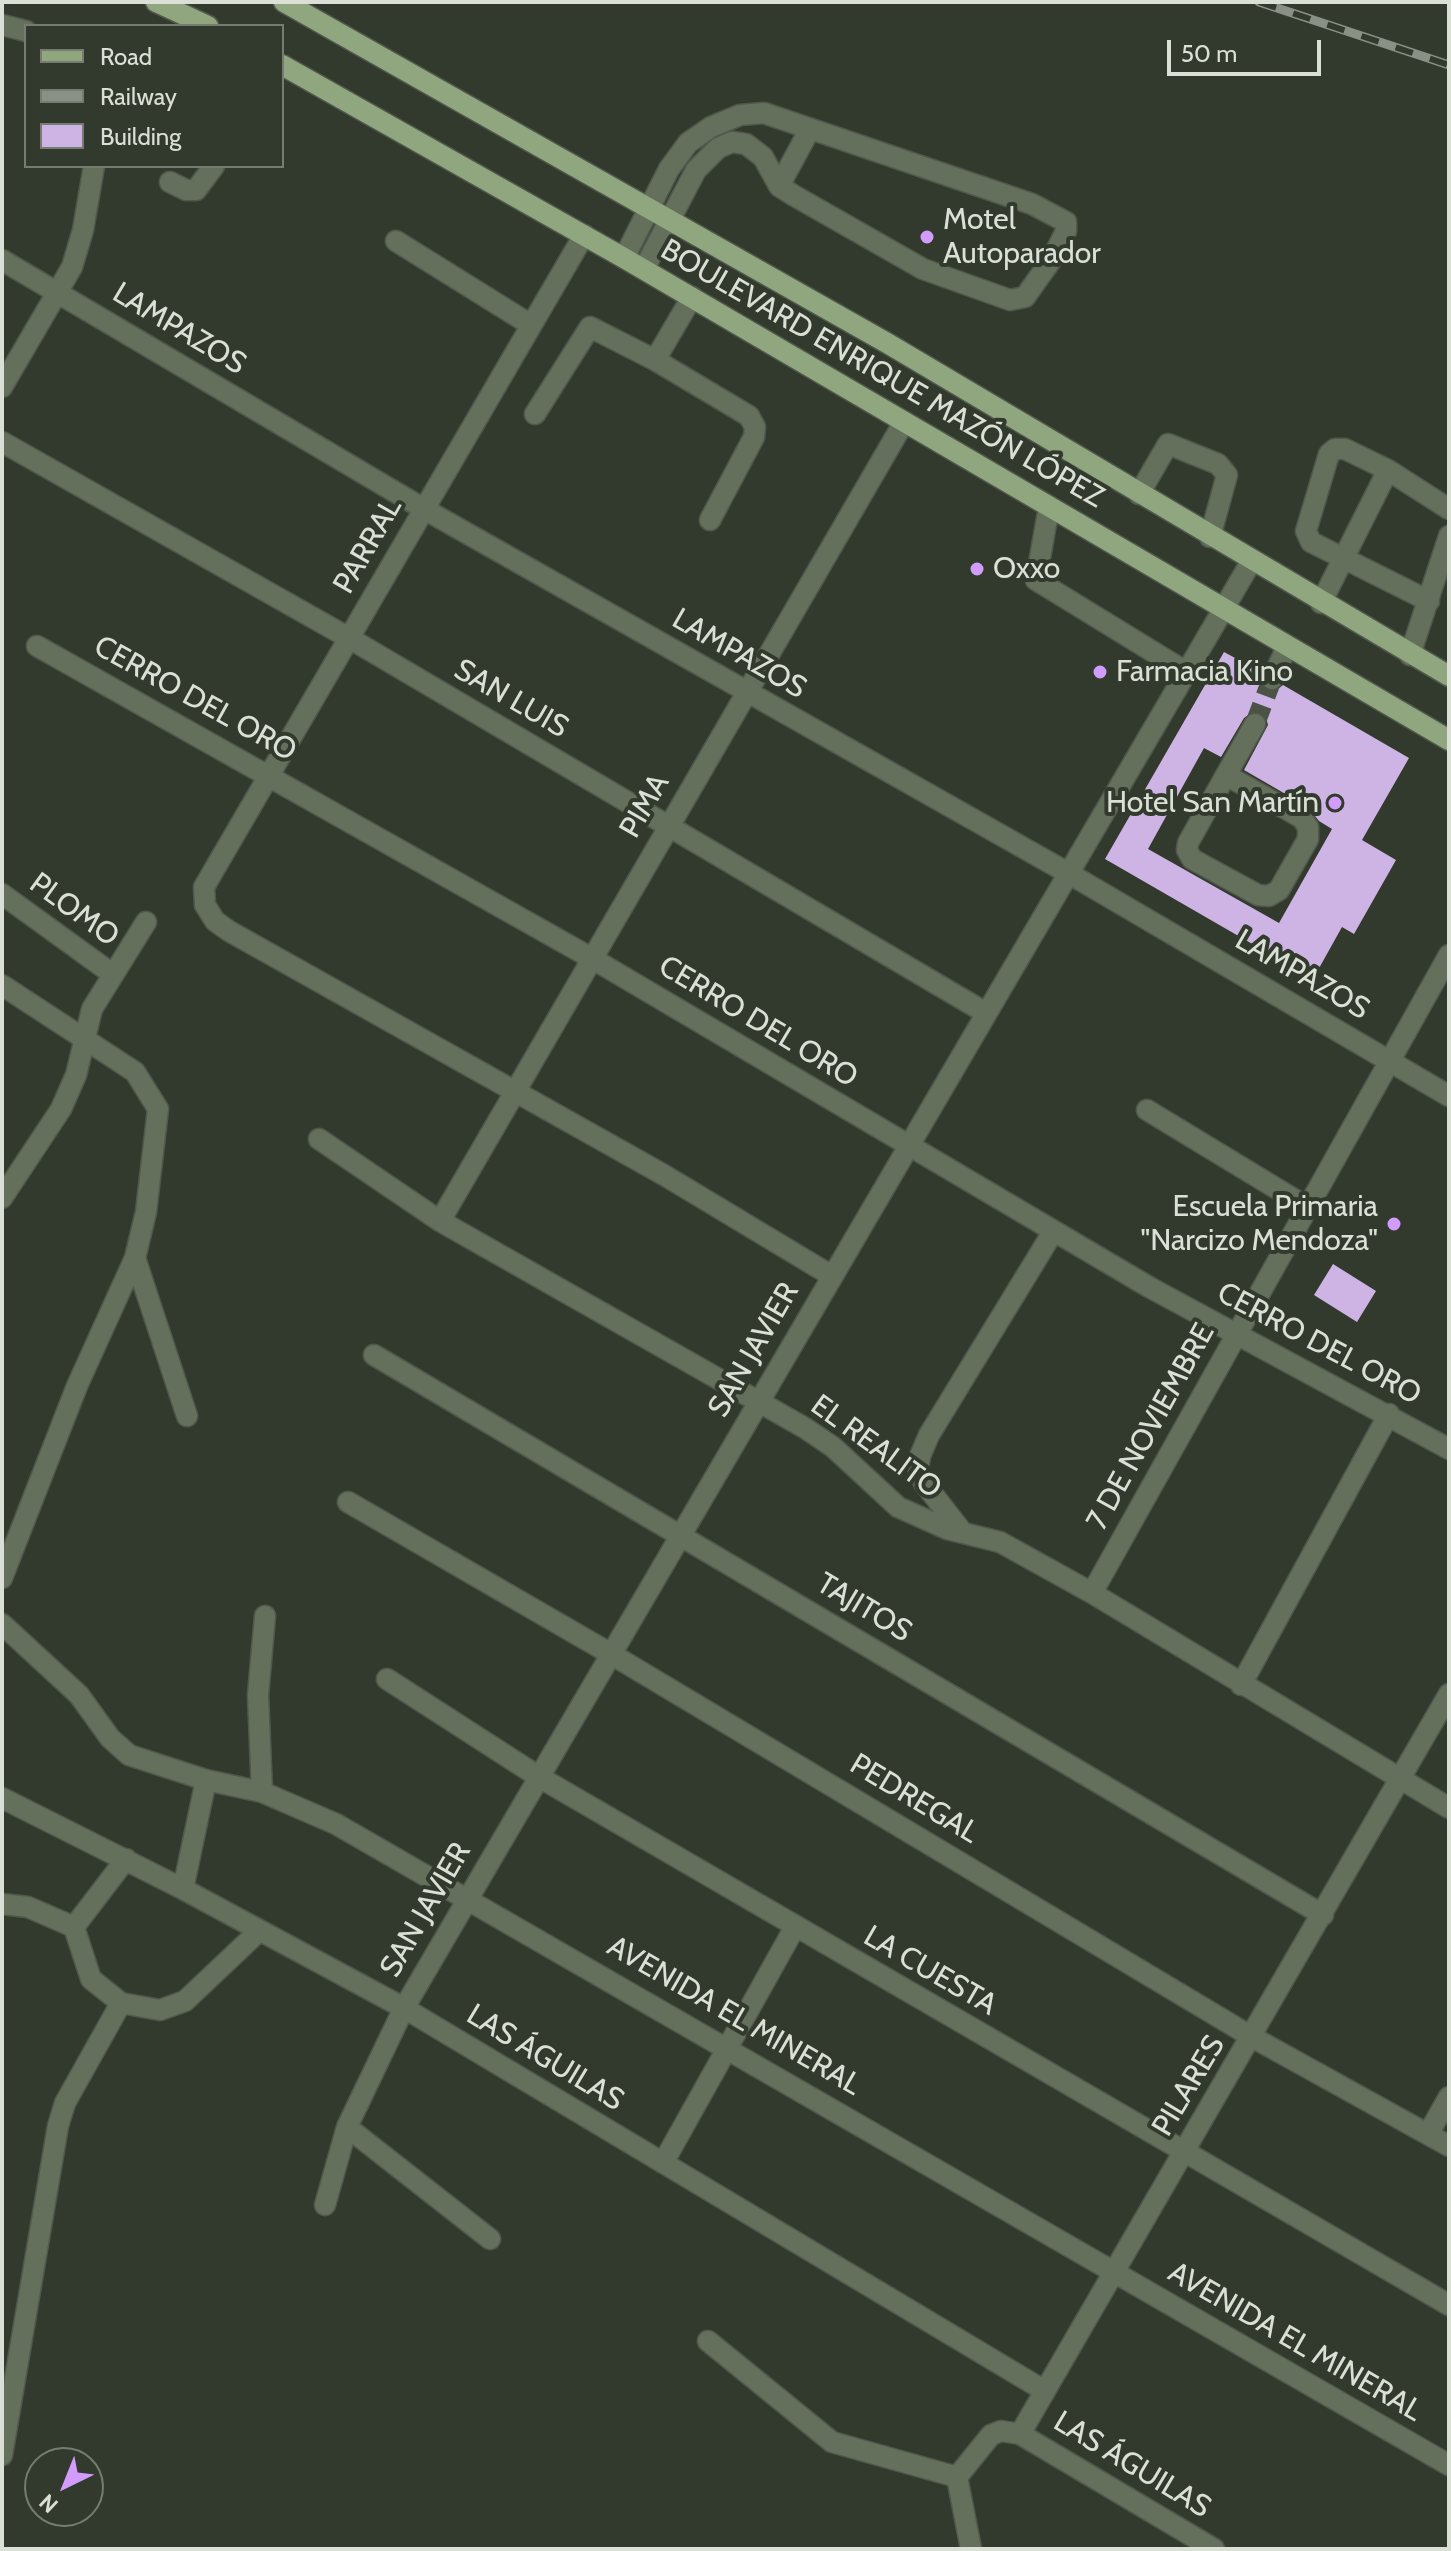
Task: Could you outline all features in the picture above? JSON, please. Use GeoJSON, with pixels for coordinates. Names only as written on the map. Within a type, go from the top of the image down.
{"type":"FeatureCollection","features":[{"type":"Feature","properties":{"kind":"main road"},"geometry":{"type":"LineString","coordinates":[[156,2],[204,24]]}},
{"type":"Feature","properties":{"kind":"main road","name":"BOULEVARD ENRIQUE MAZÓN LÓPEZ"},"geometry":{"type":"LineString","coordinates":[[284,2],[672,219],[1449,676]]}},
{"type":"Feature","properties":{"kind":"main road","name":"BOULEVARD ENRIQUE MAZÓN LÓPEZ"},"geometry":{"type":"LineString","coordinates":[[284,66],[644,269],[1449,740]]}},
{"type":"Feature","properties":{"kind":"street"},"geometry":{"type":"LineString","coordinates":[[2,25],[24,30]]}},
{"type":"Feature","properties":{"kind":"street"},"geometry":{"type":"LineString","coordinates":[[624,258],[669,169],[688,143],[711,127],[740,115],[764,113],[1032,204],[1066,222],[1066,231],[1052,259],[1025,297],[1010,300],[923,269],[779,186],[763,157],[746,144],[732,142],[718,148],[696,170],[644,269]]}},
{"type":"Feature","properties":{"kind":"street"},"geometry":{"type":"LineString","coordinates":[[779,186],[810,129]]}},
{"type":"Feature","properties":{"kind":"street"},"geometry":{"type":"LineString","coordinates":[[2,387],[58,292],[78,250],[94,168]]}},
{"type":"Feature","properties":{"kind":"street"},"geometry":{"type":"LineString","coordinates":[[170,182],[186,190],[196,190],[212,168]]}},
{"type":"Feature","properties":{"kind":"street","name":"PARRAL"},"geometry":{"type":"LineString","coordinates":[[514,1092],[229,931],[215,921],[205,905],[204,887],[584,235]]}},
{"type":"Feature","properties":{"kind":"street"},"geometry":{"type":"LineString","coordinates":[[396,241],[531,325]]}},
{"type":"Feature","properties":{"kind":"street","name":"LAMPAZOS"},"geometry":{"type":"LineString","coordinates":[[2,260],[424,509],[1068,873],[1449,1096]]}},
{"type":"Feature","properties":{"kind":"street"},"geometry":{"type":"LineString","coordinates":[[655,360],[692,297]]}},
{"type":"Feature","properties":{"kind":"street"},"geometry":{"type":"LineString","coordinates":[[535,414],[590,327],[655,360],[749,416],[755,427],[754,437],[710,520]]}},
{"type":"Feature","properties":{"kind":"street","name":"PIMA"},"geometry":{"type":"LineString","coordinates":[[440,1221],[904,422]]}},
{"type":"Feature","properties":{"kind":"street","name":"SAN LUIS"},"geometry":{"type":"LineString","coordinates":[[2,442],[349,638],[986,1013]]}},
{"type":"Feature","properties":{"kind":"street"},"geometry":{"type":"LineString","coordinates":[[1139,494],[1168,444],[1218,464],[1227,475],[1210,537]]}},
{"type":"Feature","properties":{"kind":"street"},"geometry":{"type":"LineString","coordinates":[[1429,601],[1311,542],[1306,531],[1329,454],[1335,449],[1345,449],[1388,470],[1449,509]]}},
{"type":"Feature","properties":{"kind":"street"},"geometry":{"type":"LineString","coordinates":[[1321,603],[1388,470]]}},
{"type":"Feature","properties":{"kind":"street"},"geometry":{"type":"LineString","coordinates":[[1049,507],[1036,580],[1186,672]]}},
{"type":"Feature","properties":{"kind":"street"},"geometry":{"type":"LineString","coordinates":[[1410,655],[1449,536]]}},
{"type":"Feature","properties":{"kind":"street","name":"SAN JAVIER"},"geometry":{"type":"LineString","coordinates":[[325,2205],[347,2127],[404,2008],[1251,562]]}},
{"type":"Feature","properties":{"kind":"street","name":"CERRO DEL ORO"},"geometry":{"type":"LineString","coordinates":[[37,646],[593,959],[1053,1232],[1449,1449]]}},
{"type":"Feature","properties":{"kind":"street"},"geometry":{"type":"LineString","coordinates":[[1272,679],[1287,647]]}},
{"type":"Feature","properties":{"kind":"street"},"geometry":{"type":"LineString","coordinates":[[1226,775],[1302,818],[1308,827],[1308,839],[1279,890],[1269,896],[1258,895],[1192,859],[1187,850],[1226,775],[1255,724]]}},
{"type":"Feature","properties":{"kind":"street","name":"PLOMO"},"geometry":{"type":"LineString","coordinates":[[2,894],[111,973]]}},
{"type":"Feature","properties":{"kind":"street"},"geometry":{"type":"LineString","coordinates":[[2,1198],[61,1109],[76,1075],[92,1009],[111,973],[146,922]]}},
{"type":"Feature","properties":{"kind":"street","name":"7 DE NOVIEMBRE"},"geometry":{"type":"LineString","coordinates":[[1092,1593],[1449,955]]}},
{"type":"Feature","properties":{"kind":"street"},"geometry":{"type":"LineString","coordinates":[[2,985],[85,1036],[135,1072],[158,1109],[146,1212],[135,1258],[77,1386],[2,1578]]}},
{"type":"Feature","properties":{"kind":"street"},"geometry":{"type":"LineString","coordinates":[[514,1092],[664,1175],[832,1276]]}},
{"type":"Feature","properties":{"kind":"street"},"geometry":{"type":"LineString","coordinates":[[1147,1110],[1307,1207]]}},
{"type":"Feature","properties":{"kind":"street","name":"EL REALITO"},"geometry":{"type":"LineString","coordinates":[[319,1139],[440,1221],[833,1447],[898,1507],[925,1521],[1000,1542],[1092,1593],[1449,1808]]}},
{"type":"Feature","properties":{"kind":"street"},"geometry":{"type":"LineString","coordinates":[[2,1157],[20,1168]]}},
{"type":"Feature","properties":{"kind":"street"},"geometry":{"type":"LineString","coordinates":[[963,1533],[924,1483],[918,1470],[920,1456],[929,1435],[1053,1232]]}},
{"type":"Feature","properties":{"kind":"street"},"geometry":{"type":"LineString","coordinates":[[135,1258],[187,1416]]}},
{"type":"Feature","properties":{"kind":"street","name":"TAJITOS"},"geometry":{"type":"LineString","coordinates":[[374,1355],[1323,1915]]}},
{"type":"Feature","properties":{"kind":"street"},"geometry":{"type":"LineString","coordinates":[[1241,1685],[1389,1414]]}},
{"type":"Feature","properties":{"kind":"street","name":"PEDREGAL"},"geometry":{"type":"LineString","coordinates":[[348,1502],[611,1654],[1252,2037],[1449,2146]]}},
{"type":"Feature","properties":{"kind":"street"},"geometry":{"type":"LineString","coordinates":[[262,1792],[258,1695],[265,1616]]}},
{"type":"Feature","properties":{"kind":"street","name":"AVENIDA EL MINERAL"},"geometry":{"type":"LineString","coordinates":[[2,1624],[79,1695],[110,1738],[129,1755],[206,1780],[262,1792],[336,1824],[469,1897],[1449,2465]]}},
{"type":"Feature","properties":{"kind":"street","name":"LA CUESTA"},"geometry":{"type":"LineString","coordinates":[[387,1679],[539,1777],[1449,2305]]}},
{"type":"Feature","properties":{"kind":"street","name":"PILARES"},"geometry":{"type":"LineString","coordinates":[[1020,2434],[1449,1694]]}},
{"type":"Feature","properties":{"kind":"street"},"geometry":{"type":"LineString","coordinates":[[183,1889],[206,1780]]}},
{"type":"Feature","properties":{"kind":"street","name":"LAS ÁGUILAS"},"geometry":{"type":"LineString","coordinates":[[2,1798],[126,1859],[404,2008],[1045,2391]]}},
{"type":"Feature","properties":{"kind":"street"},"geometry":{"type":"LineString","coordinates":[[74,1927],[126,1859]]}},
{"type":"Feature","properties":{"kind":"street"},"geometry":{"type":"LineString","coordinates":[[2,1904],[28,1907],[74,1927],[91,1979],[121,2003],[160,2010],[185,2001],[258,1932]]}},
{"type":"Feature","properties":{"kind":"street"},"geometry":{"type":"LineString","coordinates":[[663,2163],[795,1927]]}},
{"type":"Feature","properties":{"kind":"street"},"geometry":{"type":"LineString","coordinates":[[2,2455],[11,2340],[58,2126],[65,2103],[121,2003]]}},
{"type":"Feature","properties":{"kind":"street"},"geometry":{"type":"LineString","coordinates":[[1428,2134],[1449,2097]]}},
{"type":"Feature","properties":{"kind":"street"},"geometry":{"type":"LineString","coordinates":[[347,2127],[490,2239]]}},
{"type":"Feature","properties":{"kind":"street"},"geometry":{"type":"LineString","coordinates":[[708,2341],[832,2442],[957,2477]]}},
{"type":"Feature","properties":{"kind":"street"},"geometry":{"type":"LineString","coordinates":[[971,2549],[957,2477],[991,2435],[1001,2431],[1020,2434]]}},
{"type":"Feature","properties":{"kind":"street","name":"LAS ÁGUILAS"},"geometry":{"type":"LineString","coordinates":[[1020,2434],[1214,2549]]}},
{"type":"Feature","properties":{"kind":"building","name":"Hotel San Martín"},"geometry":{"type":"Polygon","coordinates":[[[1224,652],[1261,672],[1259,681],[1266,690],[1274,692],[1283,685],[1409,758],[1362,840],[1396,860],[1354,934],[1342,927],[1313,979],[1105,859],[1224,652]],[[1254,711],[1244,718],[1221,757],[1204,748],[1148,849],[1279,923],[1332,829],[1319,821],[1308,807],[1244,770],[1268,725],[1266,717],[1254,711]]]}},
{"type":"Feature","properties":{"kind":"building"},"geometry":{"type":"Polygon","coordinates":[[[1333,1264],[1376,1291],[1357,1322],[1314,1295],[1333,1264]]]}},
{"type":"Feature","properties":{"kind":"tunnel"},"geometry":{"type":"LineString","coordinates":[[1255,724],[1272,679]]}},
{"type":"Feature","properties":{"kind":"railway"},"geometry":{"type":"LineString","coordinates":[[1259,2],[1449,65]]}},
{"type":"Feature","properties":{"kind":"place","name":"Motel Autoparador"},"geometry":{"type":"Point","coordinates":[927,237]}},
{"type":"Feature","properties":{"kind":"place","name":"Oxxo"},"geometry":{"type":"Point","coordinates":[977,569]}},
{"type":"Feature","properties":{"kind":"place","name":"Farmacia Kino"},"geometry":{"type":"Point","coordinates":[1100,672]}},
{"type":"Feature","properties":{"kind":"place","name":"Hotel San Martín"},"geometry":{"type":"Point","coordinates":[1335,803]}},
{"type":"Feature","properties":{"kind":"place","name":"Escuela Primaria \"Narcizo Mendoza\""},"geometry":{"type":"Point","coordinates":[1394,1224]}}]}
